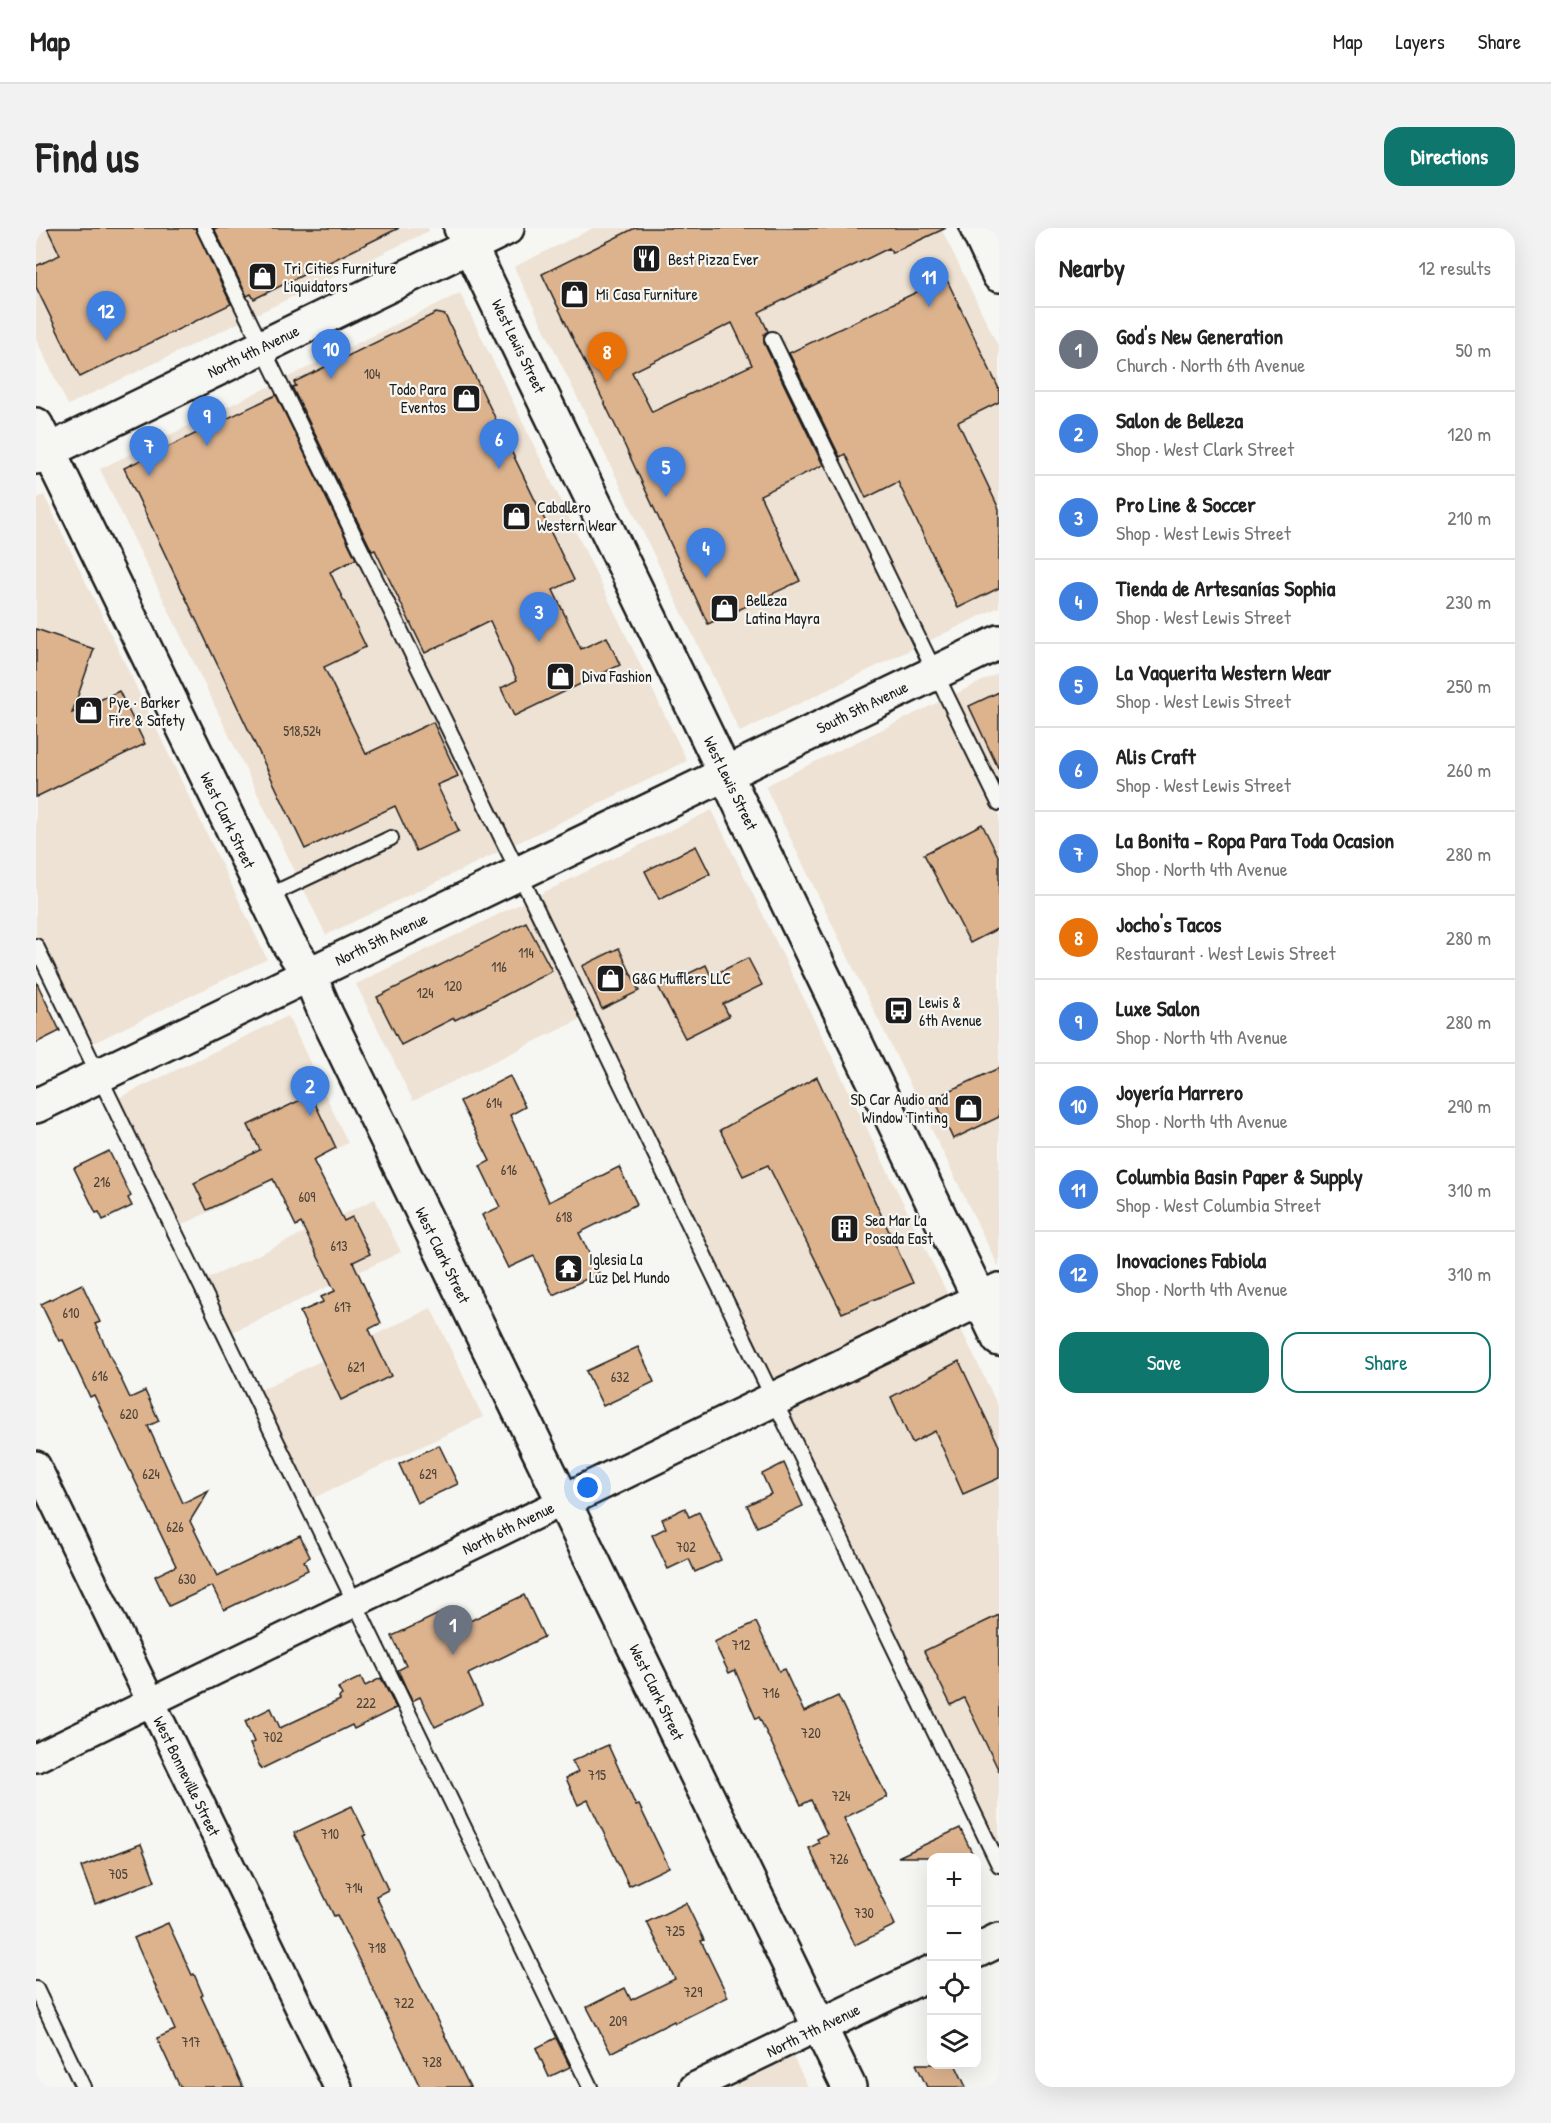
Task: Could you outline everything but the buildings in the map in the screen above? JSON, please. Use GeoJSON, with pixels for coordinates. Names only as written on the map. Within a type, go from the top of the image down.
{"type":"FeatureCollection","features":[{"type":"Feature","properties":{"kind":"street","name":"North 4th Avenue"},"geometry":{"type":"LineString","coordinates":[[40,444],[261,347],[466,237],[507,228]]}},
{"type":"Feature","properties":{"kind":"street"},"geometry":{"type":"LineString","coordinates":[[986,236],[999,275]]}},
{"type":"Feature","properties":{"kind":"street","name":"West Lewis Street"},"geometry":{"type":"LineString","coordinates":[[466,237],[726,773],[989,1295],[999,1339]]}},
{"type":"Feature","properties":{"kind":"street","name":"West Clark Street"},"geometry":{"type":"LineString","coordinates":[[40,444],[289,944],[309,974],[326,1014],[849,2087]]}},
{"type":"Feature","properties":{"kind":"street","name":"South 5th Avenue"},"geometry":{"type":"LineString","coordinates":[[726,773],[999,642]]}},
{"type":"Feature","properties":{"kind":"street","name":"North 5th Avenue"},"geometry":{"type":"LineString","coordinates":[[36,1106],[726,773]]}},
{"type":"Feature","properties":{"kind":"street","name":"North 6th Avenue"},"geometry":{"type":"LineString","coordinates":[[36,1758],[989,1295]]}},
{"type":"Feature","properties":{"kind":"street","name":"West Bonneville Street"},"geometry":{"type":"LineString","coordinates":[[36,1465],[338,2087]]}},
{"type":"Feature","properties":{"kind":"street"},"geometry":{"type":"LineString","coordinates":[[981,1949],[999,1940]]}},
{"type":"Feature","properties":{"kind":"street","name":"North 7th Avenue"},"geometry":{"type":"LineString","coordinates":[[694,2087],[927,1974]]}},
{"type":"Feature","properties":{"kind":"lane"},"geometry":{"type":"LineString","coordinates":[[204,228],[999,1865]]}},
{"type":"Feature","properties":{"kind":"lane"},"geometry":{"type":"LineString","coordinates":[[772,339],[999,803]]}},
{"type":"Feature","properties":{"kind":"lane"},"geometry":{"type":"LineString","coordinates":[[266,897],[391,838]]}},
{"type":"Feature","properties":{"kind":"lane"},"geometry":{"type":"LineString","coordinates":[[36,946],[590,2087]]}},
{"type":"Feature","properties":{"kind":"lane"},"geometry":{"type":"LineString","coordinates":[[36,1989],[83,2087]]}},
{"type":"Feature","properties":{"kind":"shaded area"},"geometry":{"type":"Polygon","coordinates":[[[36,228],[428,228],[429,231],[68,405],[36,339],[36,228]]]}},
{"type":"Feature","properties":{"kind":"shaded area"},"geometry":{"type":"Polygon","coordinates":[[[593,228],[941,228],[999,348],[999,607],[740,732],[514,267],[593,228]]]}},
{"type":"Feature","properties":{"kind":"shaded area"},"geometry":{"type":"Polygon","coordinates":[[[460,293],[687,761],[326,935],[100,469],[460,293]]]}},
{"type":"Feature","properties":{"kind":"shaded area"},"geometry":{"type":"Polygon","coordinates":[[[44,495],[267,959],[89,1045],[36,937],[36,499],[44,495]]]}},
{"type":"Feature","properties":{"kind":"shaded area"},"geometry":{"type":"Polygon","coordinates":[[[999,673],[999,1265],[998,1266],[765,786],[999,673]]]}},
{"type":"Feature","properties":{"kind":"shaded area"},"geometry":{"type":"Polygon","coordinates":[[[712,810],[948,1295],[766,1384],[587,1016],[413,1101],[356,984],[712,810]]]}},
{"type":"Feature","properties":{"kind":"shaded area"},"geometry":{"type":"Polygon","coordinates":[[[288,1016],[348,1143],[174,1229],[114,1100],[288,1016]]]}},
{"type":"Feature","properties":{"kind":"shaded area"},"geometry":{"type":"Polygon","coordinates":[[[375,1199],[401,1252],[226,1335],[201,1282],[375,1199]]]}},
{"type":"Feature","properties":{"kind":"shaded area"},"geometry":{"type":"Polygon","coordinates":[[[431,1308],[483,1417],[307,1501],[256,1392],[431,1308]]]}},
{"type":"Feature","properties":{"kind":"shaded area"},"geometry":{"type":"Polygon","coordinates":[[[960,1327],[999,1408],[999,1864],[780,1415],[960,1327]]]}},
{"type":"Feature","properties":{"kind":"shaded area"},"geometry":{"type":"Polygon","coordinates":[[[793,2057],[808,2087],[733,2087],[793,2057]]]}},
{"type":"Feature","properties":{"kind":"place","name":"Best Pizza Ever"},"geometry":{"type":"Point","coordinates":[647,259]}},
{"type":"Feature","properties":{"kind":"place","name":"Tri Cities Furniture Liquidators"},"geometry":{"type":"Point","coordinates":[263,277]}},
{"type":"Feature","properties":{"kind":"place","name":"Mi Casa Furniture"},"geometry":{"type":"Point","coordinates":[575,294]}},
{"type":"Feature","properties":{"kind":"place","name":"Columbia Basin Paper & Supply"},"geometry":{"type":"Point","coordinates":[929,307]}},
{"type":"Feature","properties":{"kind":"place","name":"Inovaciones Fabiola"},"geometry":{"type":"Point","coordinates":[106,341]}},
{"type":"Feature","properties":{"kind":"place","name":"Joyería Marrero"},"geometry":{"type":"Point","coordinates":[331,379]}},
{"type":"Feature","properties":{"kind":"place","name":"Jocho's Tacos"},"geometry":{"type":"Point","coordinates":[607,382]}},
{"type":"Feature","properties":{"kind":"place","name":"Todo Para Eventos"},"geometry":{"type":"Point","coordinates":[467,398]}},
{"type":"Feature","properties":{"kind":"place","name":"Luxe Salon"},"geometry":{"type":"Point","coordinates":[207,446]}},
{"type":"Feature","properties":{"kind":"place","name":"Alis Craft"},"geometry":{"type":"Point","coordinates":[499,469]}},
{"type":"Feature","properties":{"kind":"place","name":"La Bonita - Ropa Para Toda Ocasion"},"geometry":{"type":"Point","coordinates":[149,476]}},
{"type":"Feature","properties":{"kind":"place","name":"La Vaquerita Western Wear"},"geometry":{"type":"Point","coordinates":[666,497]}},
{"type":"Feature","properties":{"kind":"place","name":"Caballero Western Wear"},"geometry":{"type":"Point","coordinates":[516,516]}},
{"type":"Feature","properties":{"kind":"place","name":"Tienda de Artesanías Sophia"},"geometry":{"type":"Point","coordinates":[706,578]}},
{"type":"Feature","properties":{"kind":"place","name":"Belleza Latina Mayra"},"geometry":{"type":"Point","coordinates":[725,609]}},
{"type":"Feature","properties":{"kind":"place","name":"Pro Line & Soccer"},"geometry":{"type":"Point","coordinates":[539,642]}},
{"type":"Feature","properties":{"kind":"place","name":"Diva Fashion"},"geometry":{"type":"Point","coordinates":[561,676]}},
{"type":"Feature","properties":{"kind":"place","name":"Pye · Barker Fire & Safety"},"geometry":{"type":"Point","coordinates":[88,711]}},
{"type":"Feature","properties":{"kind":"place","name":"G&G Mufflers LLC"},"geometry":{"type":"Point","coordinates":[611,978]}},
{"type":"Feature","properties":{"kind":"place","name":"Lewis & 6th Avenue"},"geometry":{"type":"Point","coordinates":[898,1011]}},
{"type":"Feature","properties":{"kind":"place","name":"SD Car Audio and Window Tinting"},"geometry":{"type":"Point","coordinates":[969,1108]}},
{"type":"Feature","properties":{"kind":"place","name":"Salon de Belleza"},"geometry":{"type":"Point","coordinates":[310,1116]}},
{"type":"Feature","properties":{"kind":"place","name":"Sea Mar La Posada East"},"geometry":{"type":"Point","coordinates":[844,1229]}},
{"type":"Feature","properties":{"kind":"place","name":"Iglesia La Luz Del Mundo"},"geometry":{"type":"Point","coordinates":[568,1268]}},
{"type":"Feature","properties":{"kind":"place","name":"God's New Generation"},"geometry":{"type":"Point","coordinates":[453,1655]}}]}
